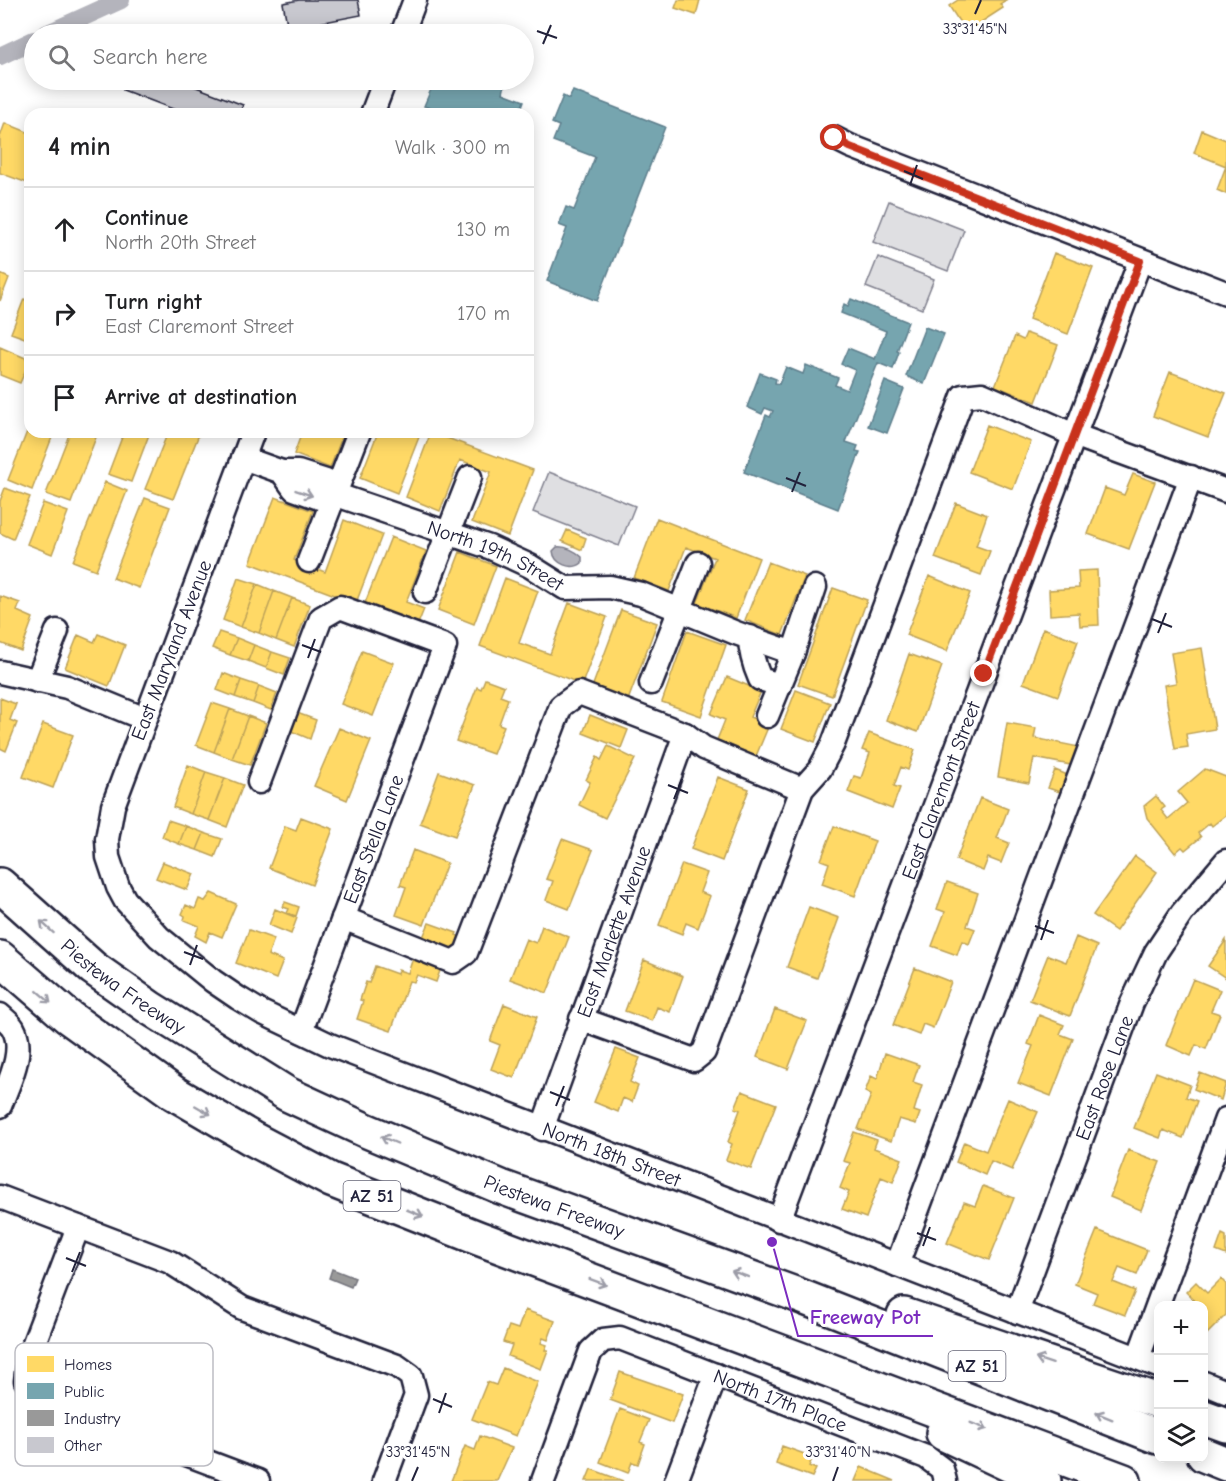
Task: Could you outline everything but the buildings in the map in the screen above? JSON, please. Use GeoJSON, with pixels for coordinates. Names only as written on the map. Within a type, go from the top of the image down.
{"type":"FeatureCollection","features":[{"type":"Feature","properties":{"kind":"highway","name":"Piestewa Freeway"},"geometry":{"type":"LineString","coordinates":[[0,885],[93,968],[150,1008],[287,1094],[365,1130],[501,1187],[795,1294],[1154,1435]]}},
{"type":"Feature","properties":{"kind":"highway","name":"AZ 51"},"geometry":{"type":"LineString","coordinates":[[0,958],[67,1016],[174,1093],[330,1180],[1124,1481]]}},
{"type":"Feature","properties":{"kind":"highway"},"geometry":{"type":"LineString","coordinates":[[795,1294],[884,1308],[1154,1400]]}},
{"type":"Feature","properties":{"kind":"highway"},"geometry":{"type":"LineString","coordinates":[[787,1353],[858,1393],[1044,1481]]}},
{"type":"Feature","properties":{"kind":"highway"},"geometry":{"type":"LineString","coordinates":[[1208,1419],[1226,1425]]}},
{"type":"Feature","properties":{"kind":"highway"},"geometry":{"type":"LineString","coordinates":[[1208,1457],[1226,1464]]}},
{"type":"Feature","properties":{"kind":"street"},"geometry":{"type":"LineString","coordinates":[[406,24],[415,0]]}},
{"type":"Feature","properties":{"kind":"street"},"geometry":{"type":"LineString","coordinates":[[374,108],[381,90]]}},
{"type":"Feature","properties":{"kind":"street"},"geometry":{"type":"LineString","coordinates":[[834,138],[850,147],[1226,293]]}},
{"type":"Feature","properties":{"kind":"street","name":"East Claremont Street"},"geometry":{"type":"LineString","coordinates":[[779,1220],[1140,261]]}},
{"type":"Feature","properties":{"kind":"street"},"geometry":{"type":"LineString","coordinates":[[581,1019],[694,1060],[704,1052],[802,789],[820,769],[833,744],[963,396],[982,394],[1074,435],[1226,491]]}},
{"type":"Feature","properties":{"kind":"street","name":"East Maryland Avenue"},"geometry":{"type":"LineString","coordinates":[[112,872],[107,839],[113,806],[251,438]]}},
{"type":"Feature","properties":{"kind":"street"},"geometry":{"type":"LineString","coordinates":[[309,561],[357,438]]}},
{"type":"Feature","properties":{"kind":"street","name":"North 19th Street"},"geometry":{"type":"LineString","coordinates":[[243,458],[282,472],[298,471],[326,482],[334,494],[448,532],[499,552],[530,566],[565,588],[609,587],[641,594],[793,652]]}},
{"type":"Feature","properties":{"kind":"street"},"geometry":{"type":"LineString","coordinates":[[425,592],[470,477]]}},
{"type":"Feature","properties":{"kind":"street"},"geometry":{"type":"LineString","coordinates":[[897,1265],[1191,477]]}},
{"type":"Feature","properties":{"kind":"street"},"geometry":{"type":"LineString","coordinates":[[651,683],[698,563]]}},
{"type":"Feature","properties":{"kind":"street"},"geometry":{"type":"LineString","coordinates":[[767,716],[793,652],[815,587]]}},
{"type":"Feature","properties":{"kind":"street","name":"East Stella Lane"},"geometry":{"type":"LineString","coordinates":[[260,782],[321,618],[340,607],[445,646],[301,1031]]}},
{"type":"Feature","properties":{"kind":"street"},"geometry":{"type":"LineString","coordinates":[[37,681],[57,632]]}},
{"type":"Feature","properties":{"kind":"street"},"geometry":{"type":"LineString","coordinates":[[750,637],[753,664],[760,679],[780,685]]}},
{"type":"Feature","properties":{"kind":"street"},"geometry":{"type":"LineString","coordinates":[[0,672],[21,675],[143,725]]}},
{"type":"Feature","properties":{"kind":"street"},"geometry":{"type":"LineString","coordinates":[[343,918],[453,962],[466,953],[561,706],[579,693],[685,734],[704,748],[802,789]]}},
{"type":"Feature","properties":{"kind":"street","name":"East Marlette Avenue"},"geometry":{"type":"LineString","coordinates":[[542,1129],[685,734]]}},
{"type":"Feature","properties":{"kind":"street","name":"East Rose Lane"},"geometry":{"type":"LineString","coordinates":[[1017,1312],[1136,993],[1156,952],[1182,913],[1226,861]]}},
{"type":"Feature","properties":{"kind":"street","name":"North 18th Street"},"geometry":{"type":"LineString","coordinates":[[112,872],[125,900],[159,938],[213,981],[238,998],[330,1045],[1148,1362]]}},
{"type":"Feature","properties":{"kind":"street"},"geometry":{"type":"LineString","coordinates":[[0,1106],[14,1068],[17,1048],[7,1022]]}},
{"type":"Feature","properties":{"kind":"street"},"geometry":{"type":"LineString","coordinates":[[1148,1362],[1226,1119]]}},
{"type":"Feature","properties":{"kind":"street"},"geometry":{"type":"LineString","coordinates":[[0,1197],[170,1262],[242,1308],[397,1366],[411,1376],[416,1395],[384,1481]]}},
{"type":"Feature","properties":{"kind":"street"},"geometry":{"type":"LineString","coordinates":[[34,1343],[78,1227]]}},
{"type":"Feature","properties":{"kind":"street","name":"North 17th Place"},"geometry":{"type":"LineString","coordinates":[[543,1481],[591,1351],[603,1340],[620,1338],[926,1457],[942,1468],[945,1481]]}},
{"type":"Feature","properties":{"kind":"street"},"geometry":{"type":"LineString","coordinates":[[676,1481],[716,1375]]}},
{"type":"Feature","properties":{"kind":"street"},"geometry":{"type":"LineString","coordinates":[[1208,1385],[1226,1392]]}},
{"type":"Feature","properties":{"kind":"street"},"geometry":{"type":"LineString","coordinates":[[213,1464],[258,1481]]}},
{"type":"Feature","properties":{"kind":"shaded area"},"geometry":{"type":"Polygon","coordinates":[[[889,201],[964,230],[948,271],[873,242],[889,201]]]}},
{"type":"Feature","properties":{"kind":"shaded area"},"geometry":{"type":"Polygon","coordinates":[[[878,257],[934,279],[922,309],[866,287],[878,257]]]}},
{"type":"Feature","properties":{"kind":"shaded area"},"geometry":{"type":"Polygon","coordinates":[[[549,472],[635,506],[619,546],[533,512],[549,472]]]}},
{"type":"Feature","properties":{"kind":"shaded area"},"geometry":{"type":"Polygon","coordinates":[[[557,547],[567,548],[577,553],[582,557],[582,563],[569,566],[560,563],[553,551],[557,547]]]}},
{"type":"Feature","properties":{"kind":"waterway"},"geometry":{"type":"LineString","coordinates":[[68,24],[121,0]]}},
{"type":"Feature","properties":{"kind":"waterway"},"geometry":{"type":"LineString","coordinates":[[0,56],[24,45]]}},
{"type":"Feature","properties":{"kind":"place","name":"Freeway Pot"},"geometry":{"type":"Point","coordinates":[772,1242]}},
{"type":"Feature","properties":{"kind":"route"},"geometry":{"type":"LineString","coordinates":[[834,138],[850,147],[1140,261],[984,674]]}}]}
